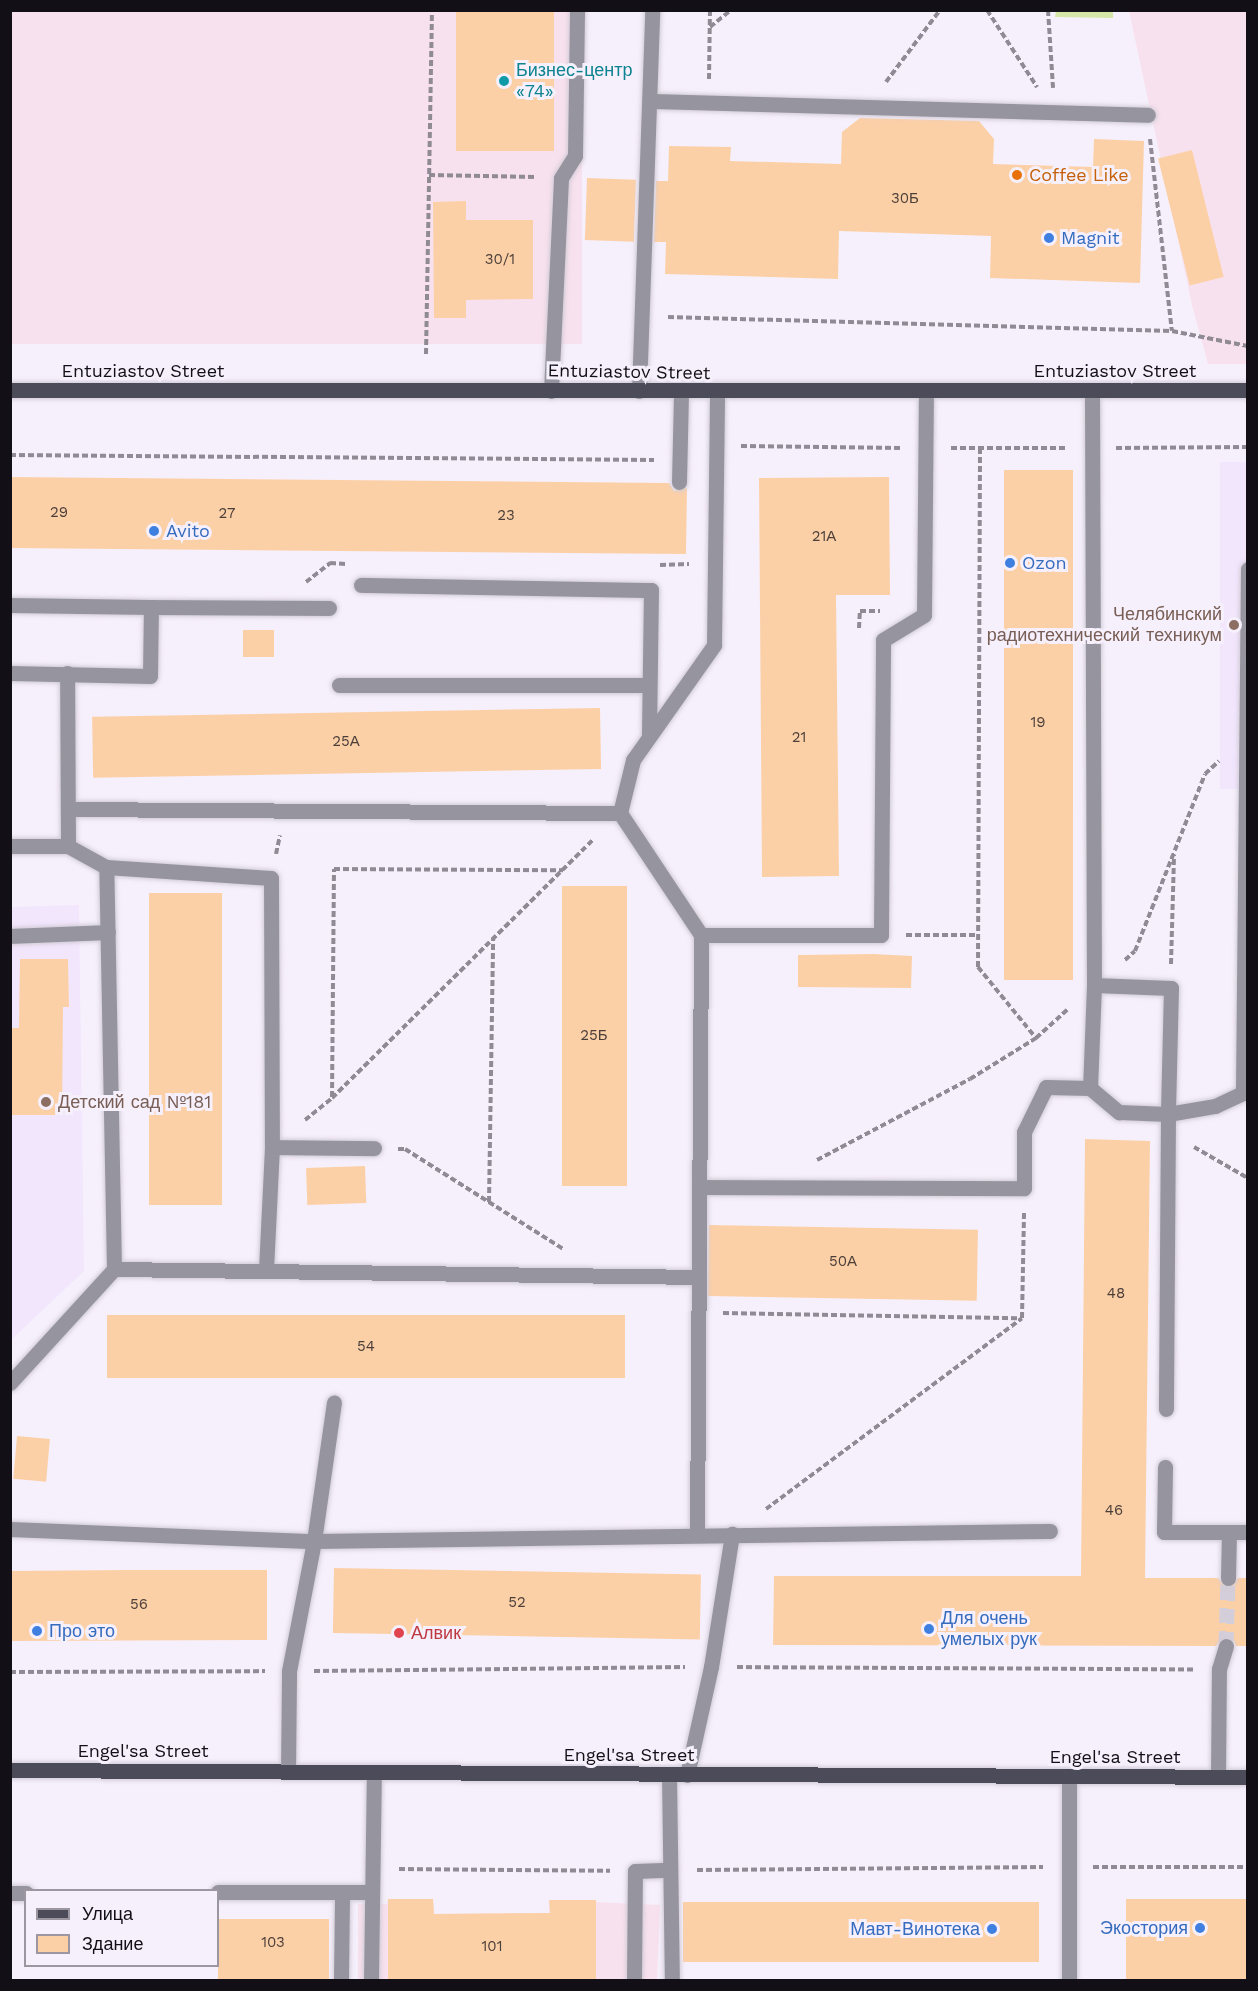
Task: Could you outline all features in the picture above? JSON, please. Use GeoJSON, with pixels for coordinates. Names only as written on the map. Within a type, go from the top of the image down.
{"type":"FeatureCollection","features":[{"type":"Feature","properties":{"kind":"main road","name":"Entuziastov Street"},"geometry":{"type":"LineString","coordinates":[[10,390],[717,393],[1248,390]]}},
{"type":"Feature","properties":{"kind":"main road","name":"Engel'sa Street"},"geometry":{"type":"LineString","coordinates":[[10,1770],[1248,1777]]}},
{"type":"Feature","properties":{"kind":"lane"},"geometry":{"type":"LineString","coordinates":[[551,391],[561,178],[575,156],[577,10]]}},
{"type":"Feature","properties":{"kind":"lane"},"geometry":{"type":"LineString","coordinates":[[639,391],[640,316],[651,102],[652,10]]}},
{"type":"Feature","properties":{"kind":"lane"},"geometry":{"type":"LineString","coordinates":[[651,102],[1148,115]]}},
{"type":"Feature","properties":{"kind":"lane"},"geometry":{"type":"LineString","coordinates":[[1090,1088],[1094,985],[1092,390]]}},
{"type":"Feature","properties":{"kind":"lane"},"geometry":{"type":"LineString","coordinates":[[701,935],[881,935],[883,640],[924,615],[926,391]]}},
{"type":"Feature","properties":{"kind":"lane"},"geometry":{"type":"LineString","coordinates":[[679,483],[681,392]]}},
{"type":"Feature","properties":{"kind":"lane"},"geometry":{"type":"LineString","coordinates":[[697,1534],[701,935],[620,813],[633,760],[649,734],[714,645],[717,393]]}},
{"type":"Feature","properties":{"kind":"lane"},"geometry":{"type":"LineString","coordinates":[[699,1186],[1024,1188],[1024,1132],[1046,1087],[1090,1088],[1119,1112],[1168,1114],[1215,1106],[1245,1093],[1248,569]]}},
{"type":"Feature","properties":{"kind":"lane"},"geometry":{"type":"LineString","coordinates":[[362,585],[651,590],[649,734]]}},
{"type":"Feature","properties":{"kind":"lane"},"geometry":{"type":"LineString","coordinates":[[10,605],[329,608]]}},
{"type":"Feature","properties":{"kind":"lane"},"geometry":{"type":"LineString","coordinates":[[10,673],[150,676],[151,607]]}},
{"type":"Feature","properties":{"kind":"lane"},"geometry":{"type":"LineString","coordinates":[[67,673],[68,846]]}},
{"type":"Feature","properties":{"kind":"lane"},"geometry":{"type":"LineString","coordinates":[[339,685],[649,685]]}},
{"type":"Feature","properties":{"kind":"lane"},"geometry":{"type":"LineString","coordinates":[[68,809],[620,813]]}},
{"type":"Feature","properties":{"kind":"lane"},"geometry":{"type":"LineString","coordinates":[[10,846],[68,846],[106,867],[271,878],[272,1147],[266,1271]]}},
{"type":"Feature","properties":{"kind":"lane"},"geometry":{"type":"LineString","coordinates":[[10,1383],[114,1269],[106,867]]}},
{"type":"Feature","properties":{"kind":"lane"},"geometry":{"type":"LineString","coordinates":[[10,936],[108,932]]}},
{"type":"Feature","properties":{"kind":"lane"},"geometry":{"type":"LineString","coordinates":[[1094,985],[1171,988],[1166,1409]]}},
{"type":"Feature","properties":{"kind":"lane"},"geometry":{"type":"LineString","coordinates":[[272,1147],[374,1148]]}},
{"type":"Feature","properties":{"kind":"lane"},"geometry":{"type":"LineString","coordinates":[[114,1269],[699,1277]]}},
{"type":"Feature","properties":{"kind":"lane"},"geometry":{"type":"LineString","coordinates":[[288,1772],[289,1671],[314,1541],[333,1402]]}},
{"type":"Feature","properties":{"kind":"lane"},"geometry":{"type":"LineString","coordinates":[[1165,1467],[1164,1532],[1248,1532]]}},
{"type":"Feature","properties":{"kind":"lane"},"geometry":{"type":"LineString","coordinates":[[10,1529],[314,1541],[1050,1531]]}},
{"type":"Feature","properties":{"kind":"lane"},"geometry":{"type":"LineString","coordinates":[[1228,1578],[1229,1532]]}},
{"type":"Feature","properties":{"kind":"lane"},"geometry":{"type":"LineString","coordinates":[[687,1775],[711,1667],[732,1534]]}},
{"type":"Feature","properties":{"kind":"lane"},"geometry":{"type":"LineString","coordinates":[[1218,1777],[1219,1669],[1226,1646]]}},
{"type":"Feature","properties":{"kind":"lane"},"geometry":{"type":"LineString","coordinates":[[371,1980],[374,1773]]}},
{"type":"Feature","properties":{"kind":"lane"},"geometry":{"type":"LineString","coordinates":[[669,1774],[672,1980]]}},
{"type":"Feature","properties":{"kind":"lane"},"geometry":{"type":"LineString","coordinates":[[1069,1776],[1067,1867],[1070,1980]]}},
{"type":"Feature","properties":{"kind":"lane"},"geometry":{"type":"LineString","coordinates":[[634,1980],[635,1871],[669,1870]]}},
{"type":"Feature","properties":{"kind":"lane"},"geometry":{"type":"LineString","coordinates":[[219,1892],[371,1892]]}},
{"type":"Feature","properties":{"kind":"lane"},"geometry":{"type":"LineString","coordinates":[[341,1980],[342,1892]]}},
{"type":"Feature","properties":{"kind":"path"},"geometry":{"type":"LineString","coordinates":[[426,354],[432,10]]}},
{"type":"Feature","properties":{"kind":"path"},"geometry":{"type":"LineString","coordinates":[[709,102],[710,10]]}},
{"type":"Feature","properties":{"kind":"path"},"geometry":{"type":"LineString","coordinates":[[710,28],[731,10]]}},
{"type":"Feature","properties":{"kind":"path"},"geometry":{"type":"LineString","coordinates":[[868,106],[940,10]]}},
{"type":"Feature","properties":{"kind":"path"},"geometry":{"type":"LineString","coordinates":[[987,10],[1054,112]]}},
{"type":"Feature","properties":{"kind":"path"},"geometry":{"type":"LineString","coordinates":[[1048,10],[1054,112]]}},
{"type":"Feature","properties":{"kind":"path"},"geometry":{"type":"LineString","coordinates":[[1151,141],[1172,331]]}},
{"type":"Feature","properties":{"kind":"path"},"geometry":{"type":"LineString","coordinates":[[429,175],[561,178]]}},
{"type":"Feature","properties":{"kind":"path"},"geometry":{"type":"LineString","coordinates":[[640,316],[1172,331],[1248,346]]}},
{"type":"Feature","properties":{"kind":"path"},"geometry":{"type":"LineString","coordinates":[[10,455],[660,460],[672,446],[680,446]]}},
{"type":"Feature","properties":{"kind":"path"},"geometry":{"type":"LineString","coordinates":[[717,446],[1248,447]]}},
{"type":"Feature","properties":{"kind":"path"},"geometry":{"type":"LineString","coordinates":[[980,448],[978,967],[1036,1038]]}},
{"type":"Feature","properties":{"kind":"path"},"geometry":{"type":"LineString","coordinates":[[859,635],[860,611],[892,611]]}},
{"type":"Feature","properties":{"kind":"path"},"geometry":{"type":"LineString","coordinates":[[807,1165],[970,1078],[1036,1038],[1135,951],[1205,774],[1246,739]]}},
{"type":"Feature","properties":{"kind":"path"},"geometry":{"type":"LineString","coordinates":[[271,878],[285,811]]}},
{"type":"Feature","properties":{"kind":"path"},"geometry":{"type":"LineString","coordinates":[[272,1147],[332,1098],[620,813]]}},
{"type":"Feature","properties":{"kind":"path"},"geometry":{"type":"LineString","coordinates":[[1171,988],[1174,851]]}},
{"type":"Feature","properties":{"kind":"path"},"geometry":{"type":"LineString","coordinates":[[332,1098],[334,869],[563,870]]}},
{"type":"Feature","properties":{"kind":"path"},"geometry":{"type":"LineString","coordinates":[[881,935],[977,935]]}},
{"type":"Feature","properties":{"kind":"path"},"geometry":{"type":"LineString","coordinates":[[489,1202],[494,938]]}},
{"type":"Feature","properties":{"kind":"path"},"geometry":{"type":"LineString","coordinates":[[1168,1132],[1248,1178]]}},
{"type":"Feature","properties":{"kind":"path"},"geometry":{"type":"LineString","coordinates":[[374,1148],[405,1149],[567,1251]]}},
{"type":"Feature","properties":{"kind":"path"},"geometry":{"type":"LineString","coordinates":[[1022,1318],[1024,1188]]}},
{"type":"Feature","properties":{"kind":"path"},"geometry":{"type":"LineString","coordinates":[[698,1313],[1022,1318]]}},
{"type":"Feature","properties":{"kind":"path"},"geometry":{"type":"LineString","coordinates":[[732,1534],[1022,1318]]}},
{"type":"Feature","properties":{"kind":"path"},"geometry":{"type":"LineString","coordinates":[[10,1672],[711,1667],[1219,1669]]}},
{"type":"Feature","properties":{"kind":"path"},"geometry":{"type":"LineString","coordinates":[[669,1870],[1248,1867]]}},
{"type":"Feature","properties":{"kind":"path"},"geometry":{"type":"LineString","coordinates":[[371,1869],[635,1871]]}},
{"type":"Feature","properties":{"kind":"shaded area"},"geometry":{"type":"Polygon","coordinates":[[[11,11],[582,11],[582,344],[11,344],[11,11]]]}},
{"type":"Feature","properties":{"kind":"shaded area"},"geometry":{"type":"Polygon","coordinates":[[[1129,11],[1247,11],[1247,364],[1208,364],[1192,305],[1129,11]]]}},
{"type":"Feature","properties":{"kind":"shaded area","name":"Челябинский радиотехнический техникум"},"geometry":{"type":"Polygon","coordinates":[[[1220,462],[1247,462],[1247,789],[1220,789],[1220,462]]]}},
{"type":"Feature","properties":{"kind":"shaded area","name":"Детский сад №181"},"geometry":{"type":"Polygon","coordinates":[[[79,905],[84,1271],[11,1340],[11,907],[79,905]]]}},
{"type":"Feature","properties":{"kind":"shaded area"},"geometry":{"type":"Polygon","coordinates":[[[388,1899],[433,1899],[434,1914],[549,1913],[550,1900],[660,1905],[657,1980],[358,1980],[358,1904],[387,1904],[388,1899]]]}},
{"type":"Feature","properties":{"kind":"green space"},"geometry":{"type":"Polygon","coordinates":[[[1056,11],[1113,11],[1113,18],[1055,17],[1056,11]]]}},
{"type":"Feature","properties":{"kind":"building","name":"Бизнес-центр «74»"},"geometry":{"type":"Polygon","coordinates":[[[456,10],[554,10],[554,151],[456,151],[456,10]]]}},
{"type":"Feature","properties":{"kind":"building"},"geometry":{"type":"Polygon","coordinates":[[[860,118],[979,121],[994,139],[993,164],[1093,167],[1094,139],[1144,141],[1140,283],[990,278],[991,236],[839,231],[838,279],[665,274],[666,242],[654,242],[656,181],[668,181],[669,146],[731,147],[730,161],[841,164],[842,132],[860,118]]]}},
{"type":"Feature","properties":{"kind":"building"},"geometry":{"type":"Polygon","coordinates":[[[1192,150],[1224,277],[1190,286],[1158,158],[1192,150]]]}},
{"type":"Feature","properties":{"kind":"building"},"geometry":{"type":"Polygon","coordinates":[[[587,178],[636,180],[634,242],[585,240],[587,178]]]}},
{"type":"Feature","properties":{"kind":"building"},"geometry":{"type":"Polygon","coordinates":[[[466,201],[466,220],[533,220],[533,299],[466,300],[466,318],[434,318],[433,202],[466,201]]]}},
{"type":"Feature","properties":{"kind":"building"},"geometry":{"type":"Polygon","coordinates":[[[1004,470],[1073,470],[1073,980],[1004,980],[1004,470]]]}},
{"type":"Feature","properties":{"kind":"building"},"geometry":{"type":"Polygon","coordinates":[[[10,477],[669,483],[674,491],[687,488],[686,554],[10,548],[10,477]]]}},
{"type":"Feature","properties":{"kind":"building"},"geometry":{"type":"Polygon","coordinates":[[[889,477],[890,595],[836,595],[839,876],[762,877],[759,478],[889,477]]]}},
{"type":"Feature","properties":{"kind":"building"},"geometry":{"type":"Polygon","coordinates":[[[243,630],[274,630],[274,657],[243,657],[243,630]]]}},
{"type":"Feature","properties":{"kind":"building"},"geometry":{"type":"Polygon","coordinates":[[[600,708],[601,769],[93,778],[92,717],[600,708]]]}},
{"type":"Feature","properties":{"kind":"building"},"geometry":{"type":"Polygon","coordinates":[[[562,886],[627,886],[627,1186],[562,1186],[562,886]]]}},
{"type":"Feature","properties":{"kind":"building"},"geometry":{"type":"Polygon","coordinates":[[[149,893],[222,893],[222,1205],[149,1205],[149,893]]]}},
{"type":"Feature","properties":{"kind":"building"},"geometry":{"type":"Polygon","coordinates":[[[798,955],[912,956],[911,988],[798,987],[798,955]]]}},
{"type":"Feature","properties":{"kind":"building"},"geometry":{"type":"Polygon","coordinates":[[[20,959],[68,959],[69,1007],[63,1007],[62,1115],[10,1115],[10,1028],[19,1028],[20,959]]]}},
{"type":"Feature","properties":{"kind":"building"},"geometry":{"type":"Polygon","coordinates":[[[1085,1139],[1150,1141],[1145,1578],[1218,1578],[1228,1588],[1238,1578],[1248,1578],[1248,1646],[1236,1646],[1233,1639],[1224,1636],[1216,1646],[773,1645],[774,1576],[1081,1576],[1085,1139]]]}},
{"type":"Feature","properties":{"kind":"building"},"geometry":{"type":"Polygon","coordinates":[[[365,1166],[366,1203],[307,1205],[306,1168],[365,1166]]]}},
{"type":"Feature","properties":{"kind":"building"},"geometry":{"type":"Polygon","coordinates":[[[709,1225],[978,1230],[977,1301],[708,1296],[709,1225]]]}},
{"type":"Feature","properties":{"kind":"building"},"geometry":{"type":"Polygon","coordinates":[[[107,1315],[625,1315],[625,1378],[107,1378],[107,1315]]]}},
{"type":"Feature","properties":{"kind":"building"},"geometry":{"type":"Polygon","coordinates":[[[17,1436],[50,1439],[46,1482],[13,1479],[17,1436]]]}},
{"type":"Feature","properties":{"kind":"building"},"geometry":{"type":"Polygon","coordinates":[[[334,1568],[701,1574],[700,1639],[333,1633],[334,1568]]]}},
{"type":"Feature","properties":{"kind":"building"},"geometry":{"type":"Polygon","coordinates":[[[267,1570],[267,1640],[10,1641],[10,1571],[267,1570]]]}},
{"type":"Feature","properties":{"kind":"building"},"geometry":{"type":"Polygon","coordinates":[[[388,1899],[433,1899],[434,1914],[550,1913],[549,1900],[596,1900],[596,1980],[388,1980],[388,1899]]]}},
{"type":"Feature","properties":{"kind":"building"},"geometry":{"type":"Polygon","coordinates":[[[1126,1899],[1248,1899],[1248,1980],[1126,1980],[1126,1899]]]}},
{"type":"Feature","properties":{"kind":"building"},"geometry":{"type":"Polygon","coordinates":[[[683,1902],[1039,1902],[1039,1962],[683,1962],[683,1902]]]}},
{"type":"Feature","properties":{"kind":"building"},"geometry":{"type":"Polygon","coordinates":[[[219,1919],[329,1919],[329,1980],[218,1980],[219,1919]]]}},
{"type":"Feature","properties":{"kind":"tunnel"},"geometry":{"type":"LineString","coordinates":[[1226,1646],[1228,1578]]}},
{"type":"Feature","properties":{"kind":"place","name":"Бизнес-центр «74»"},"geometry":{"type":"Point","coordinates":[504,81]}},
{"type":"Feature","properties":{"kind":"place","name":"Coffee Like"},"geometry":{"type":"Point","coordinates":[1017,175]}},
{"type":"Feature","properties":{"kind":"place","name":"Magnit"},"geometry":{"type":"Point","coordinates":[1049,238]}},
{"type":"Feature","properties":{"kind":"place","name":"Avito"},"geometry":{"type":"Point","coordinates":[154,531]}},
{"type":"Feature","properties":{"kind":"place","name":"Ozon"},"geometry":{"type":"Point","coordinates":[1010,563]}},
{"type":"Feature","properties":{"kind":"place","name":"Челябинский радиотехнический техникум"},"geometry":{"type":"Point","coordinates":[1234,625]}},
{"type":"Feature","properties":{"kind":"place","name":"Детский сад №181"},"geometry":{"type":"Point","coordinates":[46,1102]}},
{"type":"Feature","properties":{"kind":"place","name":"Для очень умелых рук"},"geometry":{"type":"Point","coordinates":[929,1629]}},
{"type":"Feature","properties":{"kind":"place","name":"Про это"},"geometry":{"type":"Point","coordinates":[37,1631]}},
{"type":"Feature","properties":{"kind":"place","name":"Алвик"},"geometry":{"type":"Point","coordinates":[399,1633]}},
{"type":"Feature","properties":{"kind":"place","name":"Экостория"},"geometry":{"type":"Point","coordinates":[1200,1928]}},
{"type":"Feature","properties":{"kind":"place","name":"Мавт-Винотека"},"geometry":{"type":"Point","coordinates":[992,1929]}}]}
